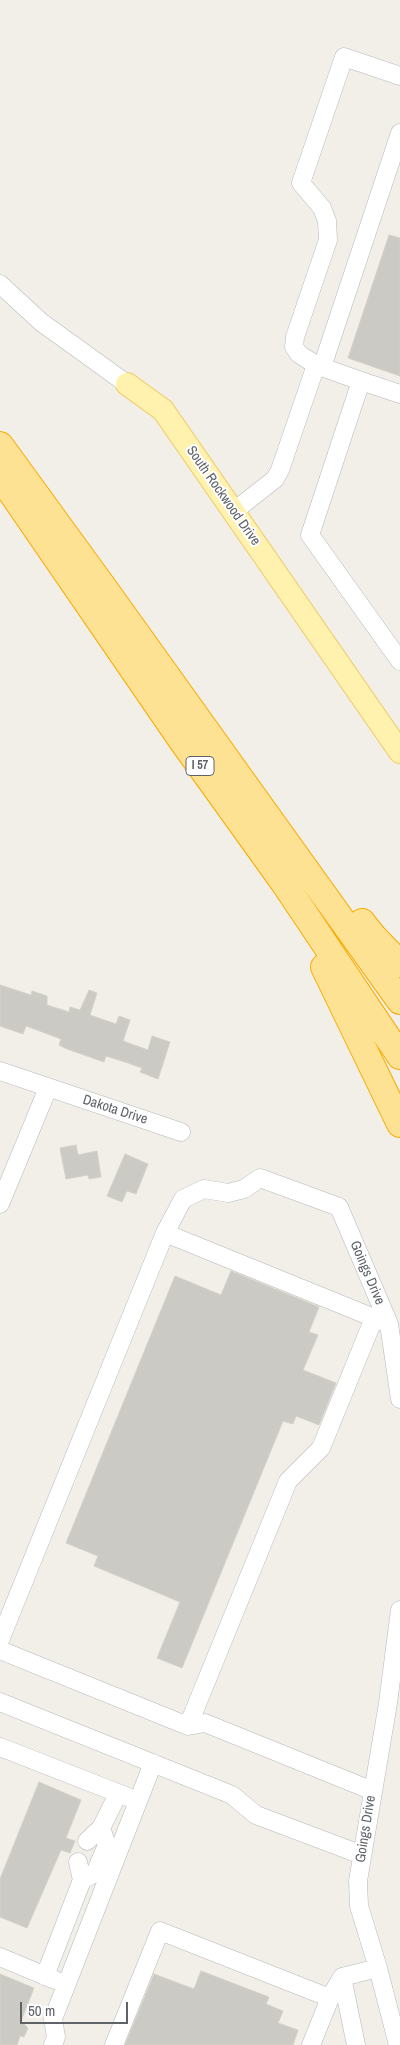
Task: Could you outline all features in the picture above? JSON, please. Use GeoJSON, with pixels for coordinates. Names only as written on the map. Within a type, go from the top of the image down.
{"type":"FeatureCollection","features":[{"type":"Feature","properties":{"kind":"highway","name":"I 57"},"geometry":{"type":"LineString","coordinates":[[0,446],[400,1001]]}},
{"type":"Feature","properties":{"kind":"highway","name":"I 57"},"geometry":{"type":"LineString","coordinates":[[0,476],[182,741],[284,883],[400,1056]]}},
{"type":"Feature","properties":{"kind":"highway"},"geometry":{"type":"LineString","coordinates":[[104,588],[140,627],[373,936],[400,964]]}},
{"type":"Feature","properties":{"kind":"highway"},"geometry":{"type":"LineString","coordinates":[[284,883],[400,1124]]}},
{"type":"Feature","properties":{"kind":"main road","name":"South Rockwood Drive"},"geometry":{"type":"LineString","coordinates":[[128,384],[164,410],[400,752]]}},
{"type":"Feature","properties":{"kind":"street"},"geometry":{"type":"LineString","coordinates":[[400,76],[344,57],[302,183],[322,208],[327,221],[328,240],[295,337],[294,348],[299,354],[319,366],[400,394]]}},
{"type":"Feature","properties":{"kind":"street"},"geometry":{"type":"LineString","coordinates":[[233,512],[274,479],[280,470],[319,366],[400,133]]}},
{"type":"Feature","properties":{"kind":"street","name":"South Rockwood Drive"},"geometry":{"type":"LineString","coordinates":[[0,284],[41,322],[128,384]]}},
{"type":"Feature","properties":{"kind":"street"},"geometry":{"type":"LineString","coordinates":[[361,381],[310,535],[400,661]]}},
{"type":"Feature","properties":{"kind":"street","name":"Dakota Drive"},"geometry":{"type":"LineString","coordinates":[[0,1071],[181,1132]]}},
{"type":"Feature","properties":{"kind":"street"},"geometry":{"type":"LineString","coordinates":[[0,1204],[48,1088]]}},
{"type":"Feature","properties":{"kind":"street","name":"Goings Drive"},"geometry":{"type":"LineString","coordinates":[[165,1233],[183,1199],[204,1189],[228,1193],[244,1189],[260,1178],[339,1207],[382,1321],[400,1398]]}},
{"type":"Feature","properties":{"kind":"street"},"geometry":{"type":"LineString","coordinates":[[0,1640],[165,1233],[382,1321],[321,1448],[288,1481],[188,1726]]}},
{"type":"Feature","properties":{"kind":"street","name":"Goings Drive"},"geometry":{"type":"LineString","coordinates":[[398,2045],[378,1968],[359,1906],[358,1881],[388,1703],[400,1610]]}},
{"type":"Feature","properties":{"kind":"street"},"geometry":{"type":"LineString","coordinates":[[0,1650],[188,1726],[205,1723],[372,1791]]}},
{"type":"Feature","properties":{"kind":"street"},"geometry":{"type":"LineString","coordinates":[[0,1702],[232,1795],[256,1815],[362,1855]]}},
{"type":"Feature","properties":{"kind":"street"},"geometry":{"type":"LineString","coordinates":[[0,1747],[138,1801]]}},
{"type":"Feature","properties":{"kind":"street"},"geometry":{"type":"LineString","coordinates":[[53,2045],[56,2038],[53,2019],[153,1763]]}},
{"type":"Feature","properties":{"kind":"street"},"geometry":{"type":"LineString","coordinates":[[87,1841],[101,1828],[118,1794]]}},
{"type":"Feature","properties":{"kind":"street"},"geometry":{"type":"LineString","coordinates":[[82,1880],[95,1873],[107,1845],[101,1828]]}},
{"type":"Feature","properties":{"kind":"street"},"geometry":{"type":"LineString","coordinates":[[45,1976],[82,1880],[78,1862]]}},
{"type":"Feature","properties":{"kind":"street"},"geometry":{"type":"LineString","coordinates":[[114,2045],[160,1931],[330,1998]]}},
{"type":"Feature","properties":{"kind":"street"},"geometry":{"type":"LineString","coordinates":[[0,1957],[67,1985]]}},
{"type":"Feature","properties":{"kind":"street"},"geometry":{"type":"LineString","coordinates":[[311,2045],[330,1998],[342,1977],[378,1968]]}},
{"type":"Feature","properties":{"kind":"street"},"geometry":{"type":"LineString","coordinates":[[342,1977],[356,2045]]}},
{"type":"Feature","properties":{"kind":"building"},"geometry":{"type":"Polygon","coordinates":[[[389,235],[400,238],[400,376],[348,358],[389,235]]]}},
{"type":"Feature","properties":{"kind":"building"},"geometry":{"type":"Polygon","coordinates":[[[0,985],[31,995],[32,991],[47,996],[47,1005],[69,1012],[70,1007],[80,1010],[89,990],[97,993],[90,1015],[116,1024],[119,1016],[130,1020],[123,1041],[148,1050],[152,1036],[170,1042],[158,1079],[140,1072],[142,1068],[128,1063],[106,1056],[104,1062],[67,1049],[59,1045],[61,1039],[26,1026],[23,1034],[0,1026],[0,985]]]}},
{"type":"Feature","properties":{"kind":"building"},"geometry":{"type":"Polygon","coordinates":[[[76,1145],[78,1155],[97,1151],[101,1177],[89,1179],[88,1175],[66,1179],[60,1148],[76,1145]]]}},
{"type":"Feature","properties":{"kind":"building"},"geometry":{"type":"Polygon","coordinates":[[[125,1154],[148,1164],[136,1194],[127,1191],[122,1202],[107,1196],[125,1154]]]}},
{"type":"Feature","properties":{"kind":"building"},"geometry":{"type":"Polygon","coordinates":[[[231,1271],[319,1307],[309,1332],[318,1335],[303,1370],[336,1383],[319,1425],[296,1416],[293,1424],[283,1421],[182,1668],[157,1658],[180,1602],[94,1566],[98,1556],[66,1543],[175,1276],[221,1295],[231,1271]]]}},
{"type":"Feature","properties":{"kind":"building"},"geometry":{"type":"Polygon","coordinates":[[[39,1782],[81,1800],[66,1838],[75,1841],[70,1853],[61,1850],[27,1928],[0,1917],[0,1879],[39,1782]]]}},
{"type":"Feature","properties":{"kind":"building"},"geometry":{"type":"Polygon","coordinates":[[[201,1971],[269,1997],[266,2004],[283,2011],[278,2023],[298,2030],[293,2045],[125,2045],[154,1974],[194,1989],[201,1971]]]}},
{"type":"Feature","properties":{"kind":"building"},"geometry":{"type":"Polygon","coordinates":[[[0,1974],[34,1988],[21,2021],[28,2028],[24,2037],[20,2036],[17,2045],[0,2045],[0,1974]]]}}]}
